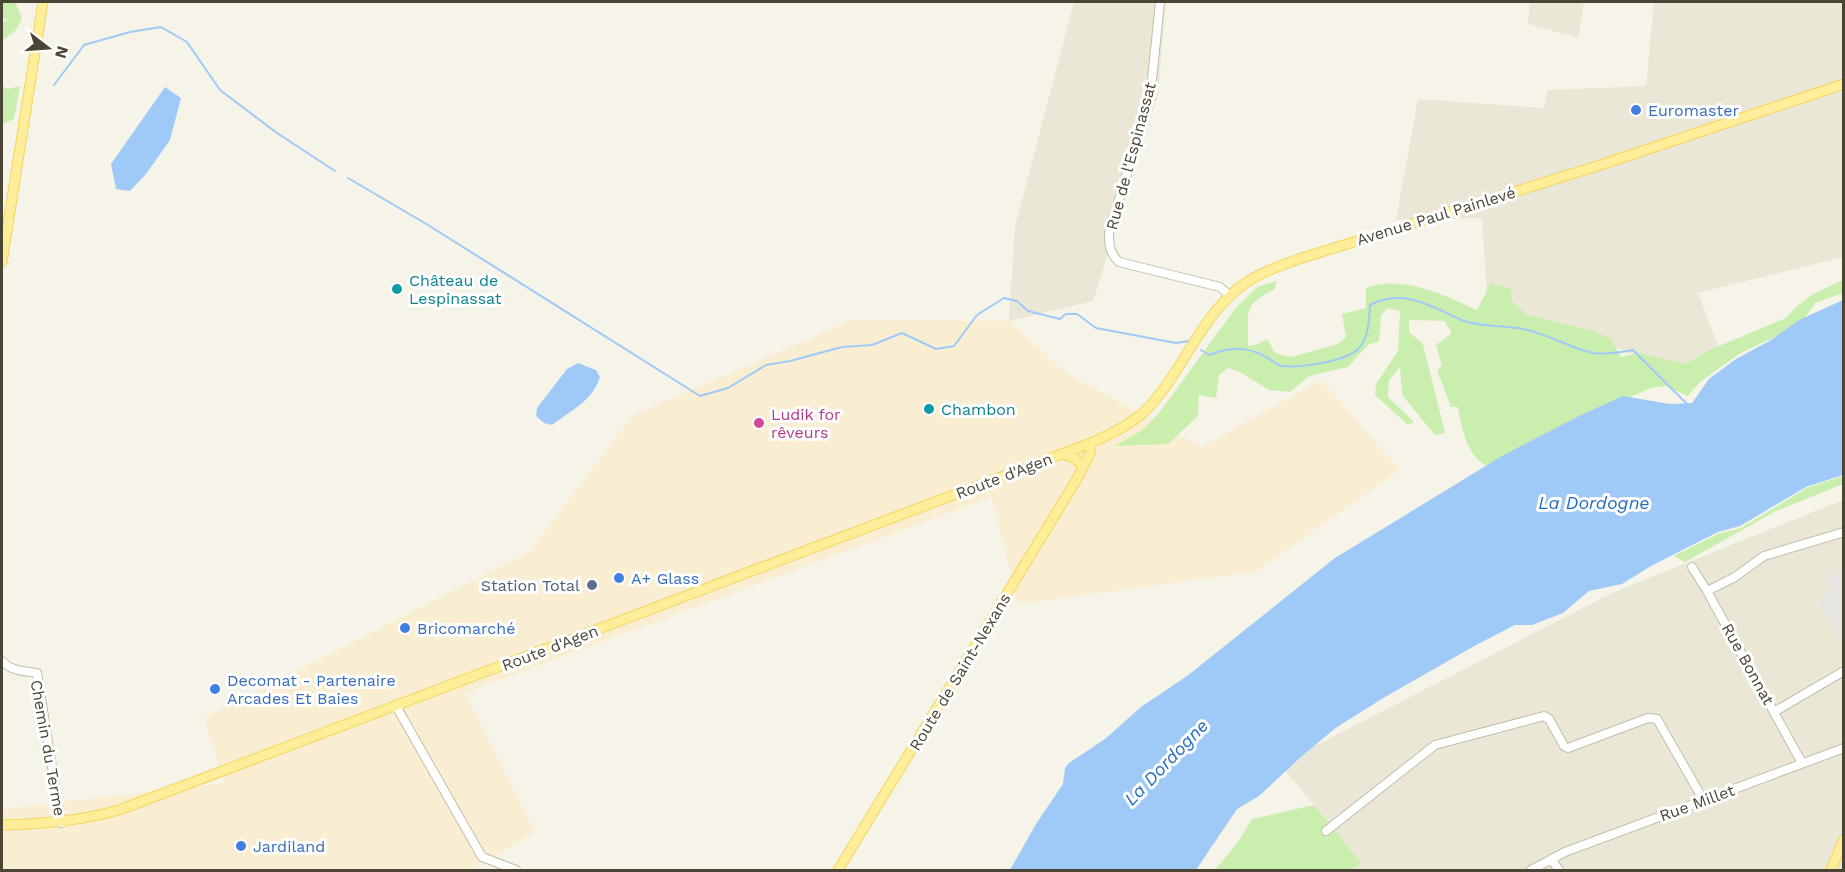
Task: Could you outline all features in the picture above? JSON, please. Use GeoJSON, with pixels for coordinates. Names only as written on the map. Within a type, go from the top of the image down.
{"type":"FeatureCollection","features":[{"type":"Feature","properties":{"kind":"main road"},"geometry":{"type":"LineString","coordinates":[[2,229],[38,2]]}},
{"type":"Feature","properties":{"kind":"main road"},"geometry":{"type":"LineString","coordinates":[[2,262],[43,2]]}},
{"type":"Feature","properties":{"kind":"main road","name":"Avenue Paul Painlevé"},"geometry":{"type":"LineString","coordinates":[[1088,444],[1115,433],[1145,411],[1230,296],[1244,284],[1263,274],[1302,258],[1594,167],[1844,84]]}},
{"type":"Feature","properties":{"kind":"main road","name":"Route d'Agen"},"geometry":{"type":"LineString","coordinates":[[2,825],[61,823],[88,819],[118,810],[1088,444]]}},
{"type":"Feature","properties":{"kind":"main road","name":"Route de Saint-Nexans"},"geometry":{"type":"LineString","coordinates":[[838,870],[1081,468],[1088,444]]}},
{"type":"Feature","properties":{"kind":"main road"},"geometry":{"type":"LineString","coordinates":[[1061,454],[1071,456],[1081,468]]}},
{"type":"Feature","properties":{"kind":"main road"},"geometry":{"type":"LineString","coordinates":[[1831,870],[1842,845]]}},
{"type":"Feature","properties":{"kind":"street","name":"Rue de l'Espinassat"},"geometry":{"type":"LineString","coordinates":[[1160,2],[1158,38],[1148,99],[1109,233],[1109,245],[1113,257],[1119,262],[1220,287],[1230,296]]}},
{"type":"Feature","properties":{"kind":"street"},"geometry":{"type":"LineString","coordinates":[[1707,591],[1735,577],[1764,556],[1844,532]]}},
{"type":"Feature","properties":{"kind":"street","name":"Rue Bonnat"},"geometry":{"type":"LineString","coordinates":[[1692,567],[1802,763]]}},
{"type":"Feature","properties":{"kind":"street","name":"Chemin du Terme"},"geometry":{"type":"LineString","coordinates":[[2,661],[7,666],[37,673],[61,823]]}},
{"type":"Feature","properties":{"kind":"street"},"geometry":{"type":"LineString","coordinates":[[1774,712],[1844,670]]}},
{"type":"Feature","properties":{"kind":"street"},"geometry":{"type":"LineString","coordinates":[[396,706],[482,857],[516,870]]}},
{"type":"Feature","properties":{"kind":"street"},"geometry":{"type":"LineString","coordinates":[[1326,831],[1435,745],[1544,716],[1549,718],[1564,746],[1568,748],[1648,718],[1657,719],[1704,801]]}},
{"type":"Feature","properties":{"kind":"street","name":"Rue Millet"},"geometry":{"type":"LineString","coordinates":[[1531,870],[1564,852],[1844,748]]}},
{"type":"Feature","properties":{"kind":"street"},"geometry":{"type":"LineString","coordinates":[[1551,859],[1559,870]]}},
{"type":"Feature","properties":{"kind":"shaded area"},"geometry":{"type":"Polygon","coordinates":[[[1074,2],[1166,2],[1158,96],[1093,301],[1009,321],[1015,227],[1074,2]]]}},
{"type":"Feature","properties":{"kind":"shaded area"},"geometry":{"type":"Polygon","coordinates":[[[1530,2],[1584,2],[1578,38],[1528,24],[1530,2]]]}},
{"type":"Feature","properties":{"kind":"shaded area"},"geometry":{"type":"Polygon","coordinates":[[[1654,2],[1843,2],[1843,257],[1698,293],[1718,346],[1688,381],[1580,330],[1490,346],[1482,218],[1396,220],[1418,99],[1544,108],[1548,90],[1646,86],[1654,2]]]}},
{"type":"Feature","properties":{"kind":"shaded area"},"geometry":{"type":"Polygon","coordinates":[[[852,320],[1009,321],[1066,373],[1202,447],[1321,380],[1400,470],[1255,572],[1018,604],[992,497],[465,693],[535,832],[472,870],[2,870],[2,809],[224,783],[204,718],[529,552],[632,416],[852,320]]]}},
{"type":"Feature","properties":{"kind":"shaded area"},"geometry":{"type":"Polygon","coordinates":[[[1843,500],[1843,870],[1352,870],[1361,863],[1280,764],[1614,592],[1843,500]]]}},
{"type":"Feature","properties":{"kind":"shaded area"},"geometry":{"type":"Polygon","coordinates":[[[1843,569],[1843,644],[1818,600],[1831,593],[1826,579],[1843,569]]]}},
{"type":"Feature","properties":{"kind":"green space"},"geometry":{"type":"Polygon","coordinates":[[[2,2],[15,2],[22,18],[16,30],[2,41],[2,23],[8,19],[2,18],[2,2]]]}},
{"type":"Feature","properties":{"kind":"green space"},"geometry":{"type":"Polygon","coordinates":[[[2,86],[8,89],[20,86],[14,119],[2,124],[2,86]]]}},
{"type":"Feature","properties":{"kind":"green space"},"geometry":{"type":"Polygon","coordinates":[[[1843,280],[1843,293],[1815,303],[1801,324],[1739,354],[1700,382],[1688,396],[1665,386],[1650,388],[1487,466],[1474,455],[1470,448],[1463,432],[1458,407],[1451,407],[1437,370],[1442,366],[1436,345],[1452,333],[1444,321],[1409,320],[1409,332],[1423,344],[1445,433],[1435,435],[1402,395],[1400,367],[1389,380],[1388,397],[1414,422],[1408,425],[1375,395],[1376,384],[1398,351],[1400,311],[1387,308],[1381,316],[1379,342],[1369,344],[1348,367],[1309,376],[1290,392],[1269,390],[1240,372],[1228,368],[1219,375],[1216,398],[1199,395],[1198,416],[1168,444],[1115,446],[1144,429],[1159,413],[1235,309],[1257,287],[1276,281],[1275,289],[1257,300],[1249,311],[1248,346],[1256,345],[1267,339],[1275,353],[1291,357],[1338,344],[1346,337],[1342,314],[1366,308],[1366,288],[1380,284],[1409,285],[1437,293],[1477,310],[1491,283],[1511,289],[1512,301],[1527,315],[1595,331],[1611,339],[1621,357],[1639,353],[1686,364],[1707,351],[1786,318],[1813,294],[1843,280]]]}},
{"type":"Feature","properties":{"kind":"green space"},"geometry":{"type":"Polygon","coordinates":[[[1843,476],[1843,484],[1776,511],[1685,562],[1674,556],[1718,534],[1741,528],[1807,488],[1843,476]]]}},
{"type":"Feature","properties":{"kind":"green space"},"geometry":{"type":"Polygon","coordinates":[[[1314,805],[1361,863],[1352,870],[1215,870],[1238,842],[1252,819],[1314,805]]]}},
{"type":"Feature","properties":{"kind":"water"},"geometry":{"type":"Polygon","coordinates":[[[165,87],[181,98],[170,140],[146,174],[130,191],[116,189],[111,164],[165,87]]]}},
{"type":"Feature","properties":{"kind":"water","name":"La Dordogne"},"geometry":{"type":"Polygon","coordinates":[[[1843,300],[1843,475],[1806,487],[1740,526],[1718,532],[1651,566],[1622,584],[1589,591],[1563,613],[1532,625],[1515,625],[1385,697],[1337,727],[1259,796],[1237,809],[1196,870],[1010,870],[1036,824],[1063,784],[1065,768],[1069,763],[1105,739],[1141,707],[1187,676],[1335,558],[1502,456],[1623,396],[1670,404],[1692,403],[1709,379],[1736,359],[1771,340],[1799,320],[1843,300]]]}},
{"type":"Feature","properties":{"kind":"water"},"geometry":{"type":"Polygon","coordinates":[[[578,363],[596,370],[600,377],[596,386],[586,399],[552,425],[544,423],[536,416],[537,408],[567,369],[578,363]]]}},
{"type":"Feature","properties":{"kind":"waterway"},"geometry":{"type":"LineString","coordinates":[[54,85],[84,45],[130,32],[161,27],[187,42],[220,90],[277,133],[335,171]]}},
{"type":"Feature","properties":{"kind":"waterway"},"geometry":{"type":"LineString","coordinates":[[348,178],[428,225],[700,396],[728,388],[766,365],[842,347],[872,345],[902,333],[936,349],[954,346],[977,315],[1004,298],[1017,301],[1028,311],[1060,319],[1066,314],[1077,314],[1096,328],[1176,343],[1189,341]]}},
{"type":"Feature","properties":{"kind":"waterway"},"geometry":{"type":"LineString","coordinates":[[1201,350],[1209,355],[1224,350],[1245,349],[1259,353],[1282,366],[1333,361],[1352,354],[1362,345],[1368,328],[1370,305],[1395,298],[1407,299],[1430,305],[1469,323],[1532,331],[1593,353],[1633,350],[1687,404]]}},
{"type":"Feature","properties":{"kind":"place","name":"Euromaster"},"geometry":{"type":"Point","coordinates":[1636,110]}},
{"type":"Feature","properties":{"kind":"place","name":"Château de Lespinassat"},"geometry":{"type":"Point","coordinates":[397,289]}},
{"type":"Feature","properties":{"kind":"place","name":"Chambon"},"geometry":{"type":"Point","coordinates":[929,409]}},
{"type":"Feature","properties":{"kind":"place","name":"Ludik for rêveurs"},"geometry":{"type":"Point","coordinates":[759,423]}},
{"type":"Feature","properties":{"kind":"place","name":"A+ Glass"},"geometry":{"type":"Point","coordinates":[619,578]}},
{"type":"Feature","properties":{"kind":"place","name":"Station Total"},"geometry":{"type":"Point","coordinates":[592,585]}},
{"type":"Feature","properties":{"kind":"place","name":"Bricomarché"},"geometry":{"type":"Point","coordinates":[405,628]}},
{"type":"Feature","properties":{"kind":"place","name":"Decomat - Partenaire Arcades Et Baies"},"geometry":{"type":"Point","coordinates":[215,689]}},
{"type":"Feature","properties":{"kind":"place","name":"Jardiland"},"geometry":{"type":"Point","coordinates":[241,846]}}]}
